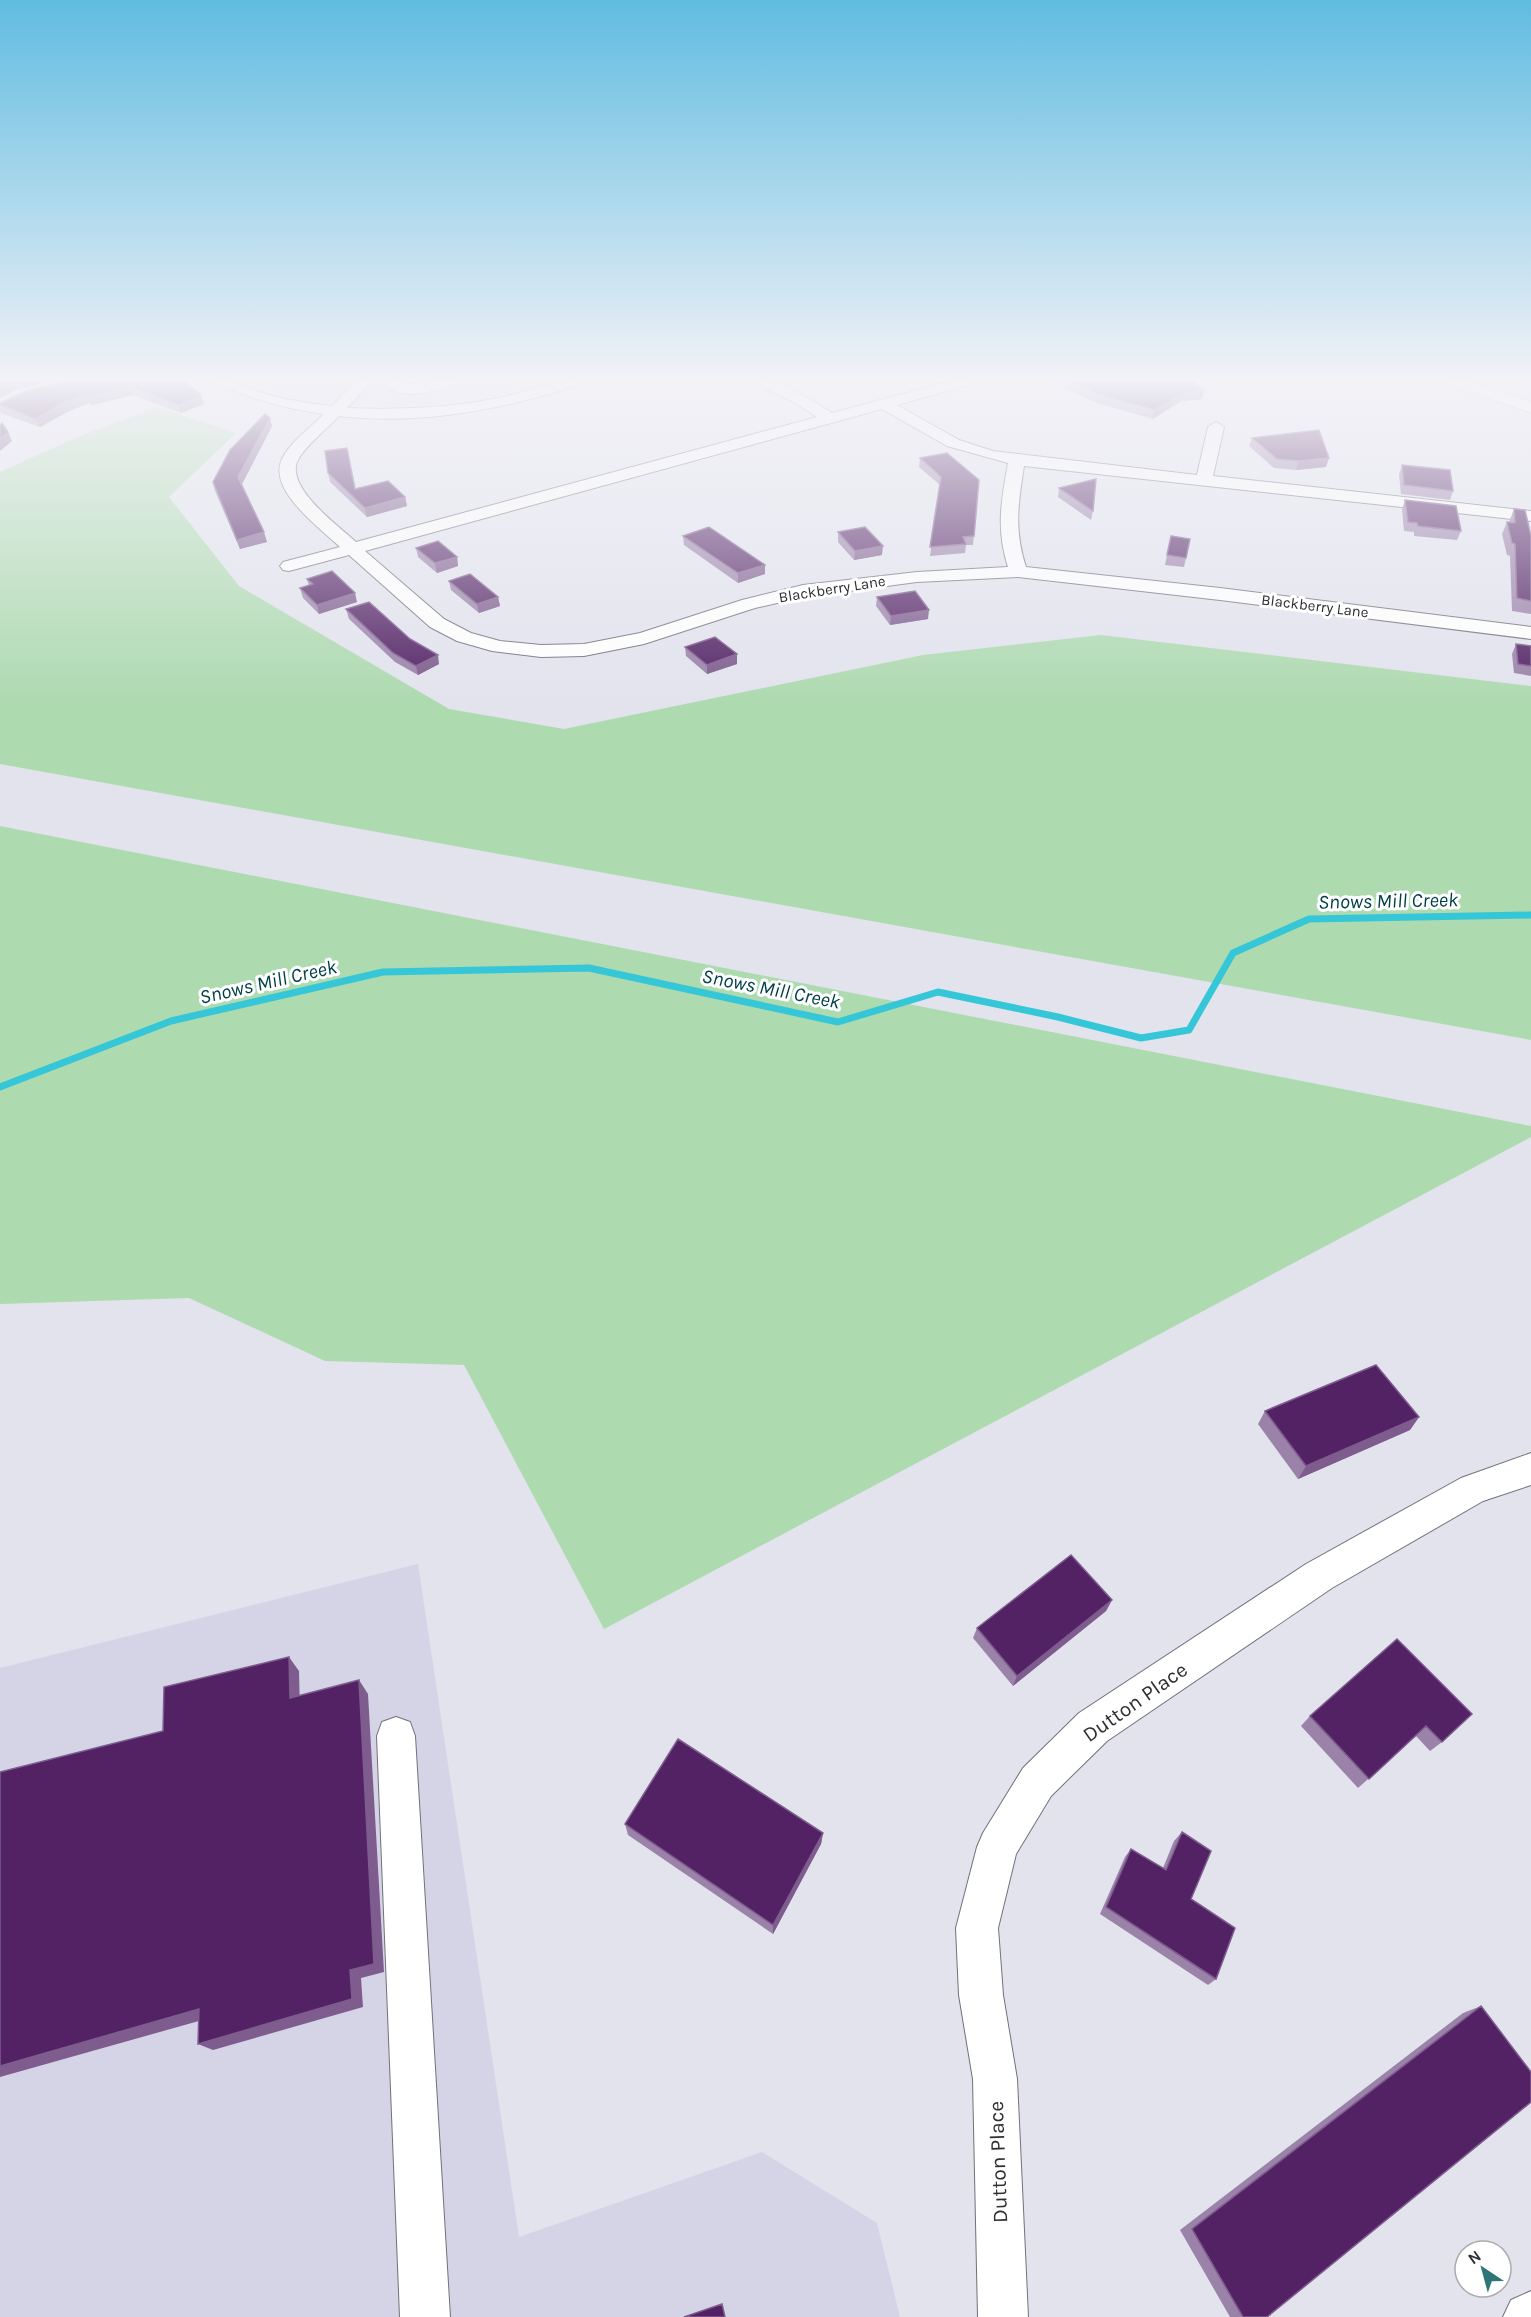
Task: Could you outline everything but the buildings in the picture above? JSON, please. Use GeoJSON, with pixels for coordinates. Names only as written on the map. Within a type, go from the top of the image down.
{"type":"FeatureCollection","features":[{"type":"Feature","properties":{"kind":"street","name":"Blackberry Lane"},"geometry":{"type":"LineString","coordinates":[[291,486],[302,501],[389,583],[437,623],[481,643],[540,651],[584,650],[625,643],[749,604],[803,591],[917,577],[1018,572],[1220,594],[1531,633]]}},
{"type":"Feature","properties":{"kind":"street"},"geometry":{"type":"LineString","coordinates":[[289,566],[582,486]]}},
{"type":"Feature","properties":{"kind":"street"},"geometry":{"type":"LineString","coordinates":[[1012,486],[1008,511],[1010,545],[1018,572]]}},
{"type":"Feature","properties":{"kind":"street"},"geometry":{"type":"LineString","coordinates":[[1267,486],[1531,516]]}},
{"type":"Feature","properties":{"kind":"street","name":"Dutton Place"},"geometry":{"type":"LineString","coordinates":[[1003,2317],[995,2079],[981,1995],[977,1928],[998,1847],[1037,1782],[1093,1727],[1319,1576],[1473,1489],[1531,1469]]}},
{"type":"Feature","properties":{"kind":"street"},"geometry":{"type":"LineString","coordinates":[[396,1736],[425,2317]]}},
{"type":"Feature","properties":{"kind":"shaded area"},"geometry":{"type":"Polygon","coordinates":[[[418,1564],[519,2237],[762,2152],[877,2223],[900,2317],[0,2317],[0,1668],[418,1564]]]}},
{"type":"Feature","properties":{"kind":"green space"},"geometry":{"type":"Polygon","coordinates":[[[0,486],[180,486],[169,497],[239,586],[449,709],[564,729],[923,655],[1101,635],[1531,686],[1531,1040],[0,764],[0,486]]]}},
{"type":"Feature","properties":{"kind":"green space"},"geometry":{"type":"Polygon","coordinates":[[[0,826],[1531,1126],[1531,1137],[604,1629],[464,1365],[325,1361],[189,1298],[0,1304],[0,826]]]}},
{"type":"Feature","properties":{"kind":"waterway","name":"Snows Mill Creek"},"geometry":{"type":"LineString","coordinates":[[0,1087],[171,1021],[383,972],[589,968],[838,1022],[938,992],[1058,1017],[1141,1038],[1189,1030],[1233,953],[1309,919],[1531,915]]}}]}
